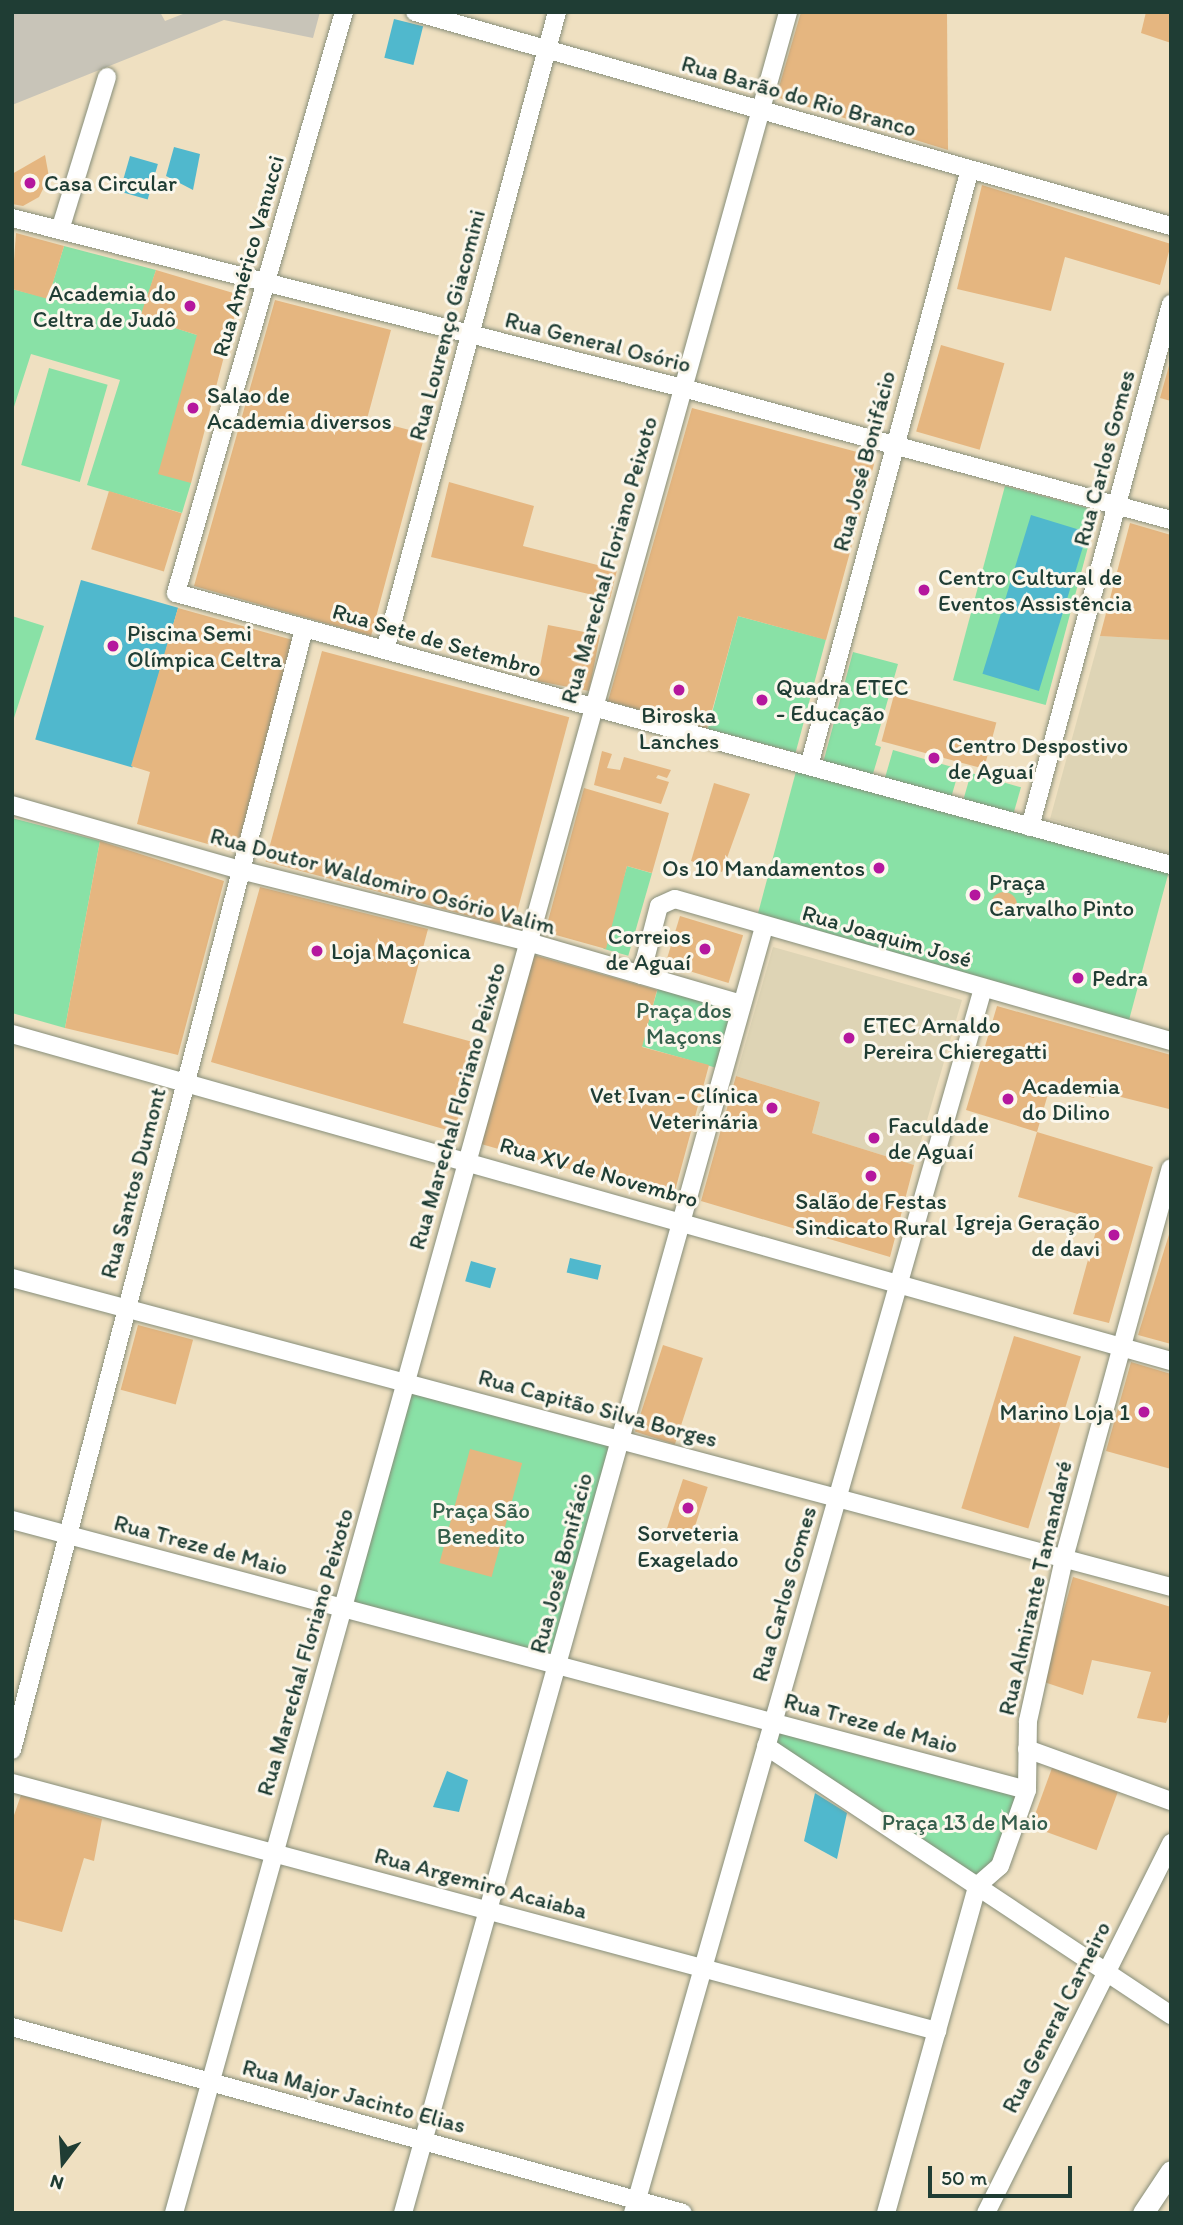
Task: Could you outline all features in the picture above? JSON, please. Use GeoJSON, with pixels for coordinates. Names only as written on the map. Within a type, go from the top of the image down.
{"type":"FeatureCollection","features":[{"type":"Feature","properties":{"kind":"street","name":"Rua Américo Vanucci"},"geometry":{"type":"LineString","coordinates":[[176,593],[344,12]]}},
{"type":"Feature","properties":{"kind":"street","name":"Rua Barão do Rio Branco"},"geometry":{"type":"LineString","coordinates":[[415,12],[1171,226]]}},
{"type":"Feature","properties":{"kind":"street","name":"Rua Lourenço Giacomini"},"geometry":{"type":"LineString","coordinates":[[385,650],[557,12]]}},
{"type":"Feature","properties":{"kind":"street","name":"Rua Marechal Floriano Peixoto"},"geometry":{"type":"LineString","coordinates":[[174,2213],[788,12]]}},
{"type":"Feature","properties":{"kind":"street"},"geometry":{"type":"LineString","coordinates":[[60,230],[107,77]]}},
{"type":"Feature","properties":{"kind":"street","name":"Rua José Bonifácio"},"geometry":{"type":"LineString","coordinates":[[809,766],[893,445],[970,169]]}},
{"type":"Feature","properties":{"kind":"street","name":"Rua General Osório"},"geometry":{"type":"LineString","coordinates":[[12,218],[683,388],[1171,520]]}},
{"type":"Feature","properties":{"kind":"street","name":"Rua Carlos Gomes"},"geometry":{"type":"LineString","coordinates":[[1030,827],[1171,304]]}},
{"type":"Feature","properties":{"kind":"street","name":"Rua Sete de Setembro"},"geometry":{"type":"LineString","coordinates":[[176,593],[593,710],[809,766],[1171,866]]}},
{"type":"Feature","properties":{"kind":"street","name":"Rua Santos Dumont"},"geometry":{"type":"LineString","coordinates":[[12,1750],[304,629]]}},
{"type":"Feature","properties":{"kind":"street","name":"Rua Doutor Waldomiro Osório Valim"},"geometry":{"type":"LineString","coordinates":[[12,805],[240,870],[528,942],[741,1004]]}},
{"type":"Feature","properties":{"kind":"street","name":"Rua Joaquim José"},"geometry":{"type":"LineString","coordinates":[[641,975],[660,906],[675,899],[764,927],[1171,1041]]}},
{"type":"Feature","properties":{"kind":"street","name":"Rua José Bonifácio"},"geometry":{"type":"LineString","coordinates":[[403,2213],[764,927]]}},
{"type":"Feature","properties":{"kind":"street","name":"Rua Carlos Gomes"},"geometry":{"type":"LineString","coordinates":[[635,2206],[983,988]]}},
{"type":"Feature","properties":{"kind":"street","name":"Rua XV de Novembro"},"geometry":{"type":"LineString","coordinates":[[12,1034],[1171,1361]]}},
{"type":"Feature","properties":{"kind":"street","name":"Rua Almirante Tamandaré"},"geometry":{"type":"LineString","coordinates":[[886,2213],[977,1886],[1000,1866],[1027,1790],[1028,1721],[1064,1558],[1171,1168]]}},
{"type":"Feature","properties":{"kind":"street","name":"Rua Capitão Silva Borges"},"geometry":{"type":"LineString","coordinates":[[12,1278],[1171,1587]]}},
{"type":"Feature","properties":{"kind":"street","name":"Rua Treze de Maio"},"geometry":{"type":"LineString","coordinates":[[12,1520],[1027,1790]]}},
{"type":"Feature","properties":{"kind":"street"},"geometry":{"type":"LineString","coordinates":[[766,1746],[1171,2015]]}},
{"type":"Feature","properties":{"kind":"street"},"geometry":{"type":"LineString","coordinates":[[1027,1749],[1171,1801]]}},
{"type":"Feature","properties":{"kind":"street","name":"Rua Argemiro Acaiaba"},"geometry":{"type":"LineString","coordinates":[[12,1783],[937,2031]]}},
{"type":"Feature","properties":{"kind":"street","name":"Rua General Carneiro"},"geometry":{"type":"LineString","coordinates":[[986,2213],[1171,1843]]}},
{"type":"Feature","properties":{"kind":"street","name":"Rua Major Jacinto Elias"},"geometry":{"type":"LineString","coordinates":[[12,2027],[423,2141],[635,2206],[683,2213]]}},
{"type":"Feature","properties":{"kind":"street"},"geometry":{"type":"LineString","coordinates":[[1143,2213],[1171,2171]]}},
{"type":"Feature","properties":{"kind":"shaded area"},"geometry":{"type":"Polygon","coordinates":[[[12,12],[160,12],[165,21],[188,12],[320,12],[313,38],[224,20],[12,105],[12,12]]]}},
{"type":"Feature","properties":{"kind":"shaded area"},"geometry":{"type":"Polygon","coordinates":[[[1100,636],[1171,640],[1171,854],[1050,819],[1100,636]]]}},
{"type":"Feature","properties":{"kind":"shaded area","name":"ETEC Arnaldo Pereira Chieregatti"},"geometry":{"type":"Polygon","coordinates":[[[773,947],[962,1000],[914,1165],[812,1133],[820,1102],[736,1076],[773,947]]]}},
{"type":"Feature","properties":{"kind":"green space"},"geometry":{"type":"Polygon","coordinates":[[[64,246],[156,270],[141,317],[197,335],[191,483],[182,513],[87,485],[120,380],[31,354],[12,413],[12,289],[48,298],[64,246]]]}},
{"type":"Feature","properties":{"kind":"green space"},"geometry":{"type":"Polygon","coordinates":[[[49,368],[108,385],[80,482],[21,465],[49,368]]]}},
{"type":"Feature","properties":{"kind":"green space"},"geometry":{"type":"Polygon","coordinates":[[[1005,486],[1098,511],[1046,705],[953,680],[1005,486]]]}},
{"type":"Feature","properties":{"kind":"green space"},"geometry":{"type":"Polygon","coordinates":[[[12,616],[44,626],[12,724],[12,616]]]}},
{"type":"Feature","properties":{"kind":"green space","name":"Quadra ETEC - Educação"},"geometry":{"type":"Polygon","coordinates":[[[738,616],[826,640],[796,753],[708,729],[738,616]]]}},
{"type":"Feature","properties":{"kind":"green space"},"geometry":{"type":"Polygon","coordinates":[[[853,652],[898,664],[875,745],[881,747],[872,777],[823,763],[853,652]]]}},
{"type":"Feature","properties":{"kind":"green space"},"geometry":{"type":"Polygon","coordinates":[[[893,750],[959,769],[951,799],[884,780],[893,750]]]}},
{"type":"Feature","properties":{"kind":"green space"},"geometry":{"type":"Polygon","coordinates":[[[798,764],[1171,864],[1128,1024],[755,924],[798,764]]]}},
{"type":"Feature","properties":{"kind":"green space"},"geometry":{"type":"Polygon","coordinates":[[[971,773],[1021,787],[1013,815],[963,801],[971,773]]]}},
{"type":"Feature","properties":{"kind":"green space"},"geometry":{"type":"Polygon","coordinates":[[[12,818],[100,841],[65,1028],[12,1013],[12,818]]]}},
{"type":"Feature","properties":{"kind":"green space"},"geometry":{"type":"Polygon","coordinates":[[[627,866],[652,873],[628,956],[603,949],[627,866]]]}},
{"type":"Feature","properties":{"kind":"green space","name":"Praça dos Maçons"},"geometry":{"type":"Polygon","coordinates":[[[660,981],[741,1004],[722,1070],[641,1046],[660,981]]]}},
{"type":"Feature","properties":{"kind":"green space","name":"Praça São Benedito"},"geometry":{"type":"Polygon","coordinates":[[[405,1382],[620,1440],[560,1665],[345,1607],[405,1382]]]}},
{"type":"Feature","properties":{"kind":"green space","name":"Praça 13 de Maio"},"geometry":{"type":"Polygon","coordinates":[[[773,1722],[1027,1790],[1000,1866],[977,1886],[766,1746],[773,1722]]]}},
{"type":"Feature","properties":{"kind":"water"},"geometry":{"type":"Polygon","coordinates":[[[394,19],[423,26],[413,65],[384,58],[394,19]]]}},
{"type":"Feature","properties":{"kind":"water"},"geometry":{"type":"Polygon","coordinates":[[[174,147],[200,154],[193,190],[166,176],[174,147]]]}},
{"type":"Feature","properties":{"kind":"water"},"geometry":{"type":"Polygon","coordinates":[[[130,156],[158,164],[148,200],[120,192],[130,156]]]}},
{"type":"Feature","properties":{"kind":"water"},"geometry":{"type":"Polygon","coordinates":[[[1031,515],[1087,532],[1039,691],[982,674],[1031,515]]]}},
{"type":"Feature","properties":{"kind":"water","name":"Piscina Semi Olímpica Celtra"},"geometry":{"type":"Polygon","coordinates":[[[81,580],[178,608],[132,767],[35,740],[81,580]]]}},
{"type":"Feature","properties":{"kind":"water"},"geometry":{"type":"Polygon","coordinates":[[[570,1258],[601,1265],[598,1280],[567,1273],[570,1258]]]}},
{"type":"Feature","properties":{"kind":"water"},"geometry":{"type":"Polygon","coordinates":[[[471,1261],[496,1268],[490,1288],[465,1281],[471,1261]]]}},
{"type":"Feature","properties":{"kind":"water"},"geometry":{"type":"Polygon","coordinates":[[[447,1771],[468,1780],[459,1812],[433,1807],[447,1771]]]}},
{"type":"Feature","properties":{"kind":"water"},"geometry":{"type":"Polygon","coordinates":[[[815,1793],[847,1813],[837,1859],[804,1841],[815,1793]]]}},
{"type":"Feature","properties":{"kind":"building"},"geometry":{"type":"Polygon","coordinates":[[[801,12],[947,12],[948,150],[776,97],[801,12]]]}},
{"type":"Feature","properties":{"kind":"building"},"geometry":{"type":"Polygon","coordinates":[[[1146,12],[1171,12],[1171,43],[1141,33],[1146,12]]]}},
{"type":"Feature","properties":{"kind":"building","name":"Casa Circular"},"geometry":{"type":"Polygon","coordinates":[[[45,155],[49,177],[39,197],[23,206],[12,204],[12,174],[45,155]]]}},
{"type":"Feature","properties":{"kind":"building"},"geometry":{"type":"Polygon","coordinates":[[[982,185],[1171,244],[1160,285],[1065,257],[1051,311],[957,289],[982,185]]]}},
{"type":"Feature","properties":{"kind":"building"},"geometry":{"type":"Polygon","coordinates":[[[16,233],[64,246],[48,299],[12,289],[16,233]]]}},
{"type":"Feature","properties":{"kind":"building"},"geometry":{"type":"Polygon","coordinates":[[[156,270],[240,295],[191,483],[158,474],[197,335],[140,317],[156,270]]]}},
{"type":"Feature","properties":{"kind":"building"},"geometry":{"type":"Polygon","coordinates":[[[275,300],[391,330],[367,419],[425,434],[371,636],[194,586],[275,300]]]}},
{"type":"Feature","properties":{"kind":"building"},"geometry":{"type":"Polygon","coordinates":[[[941,345],[1004,363],[980,450],[916,432],[941,345]]]}},
{"type":"Feature","properties":{"kind":"building"},"geometry":{"type":"Polygon","coordinates":[[[1171,362],[1171,401],[1160,398],[1171,362]]]}},
{"type":"Feature","properties":{"kind":"building"},"geometry":{"type":"Polygon","coordinates":[[[692,408],[876,457],[826,640],[738,616],[707,729],[608,701],[692,408]]]}},
{"type":"Feature","properties":{"kind":"building"},"geometry":{"type":"Polygon","coordinates":[[[449,482],[534,506],[523,546],[617,570],[610,599],[431,557],[449,482]]]}},
{"type":"Feature","properties":{"kind":"building"},"geometry":{"type":"Polygon","coordinates":[[[109,491],[182,513],[164,572],[91,549],[109,491]]]}},
{"type":"Feature","properties":{"kind":"building"},"geometry":{"type":"Polygon","coordinates":[[[1130,523],[1171,535],[1171,640],[1100,636],[1130,523]]]}},
{"type":"Feature","properties":{"kind":"building"},"geometry":{"type":"Polygon","coordinates":[[[178,608],[293,640],[236,852],[137,824],[150,772],[131,766],[178,608]]]}},
{"type":"Feature","properties":{"kind":"building"},"geometry":{"type":"Polygon","coordinates":[[[548,625],[600,635],[589,691],[537,681],[548,625]]]}},
{"type":"Feature","properties":{"kind":"building"},"geometry":{"type":"Polygon","coordinates":[[[322,651],[569,717],[513,928],[266,862],[322,651]]]}},
{"type":"Feature","properties":{"kind":"building"},"geometry":{"type":"Polygon","coordinates":[[[894,695],[996,722],[984,769],[882,741],[894,695]]]}},
{"type":"Feature","properties":{"kind":"building"},"geometry":{"type":"Polygon","coordinates":[[[602,751],[612,754],[607,768],[620,770],[624,757],[671,770],[667,778],[658,775],[656,778],[669,782],[661,804],[594,785],[602,751]]]}},
{"type":"Feature","properties":{"kind":"building"},"geometry":{"type":"Polygon","coordinates":[[[714,783],[750,794],[722,872],[691,861],[714,783]]]}},
{"type":"Feature","properties":{"kind":"building"},"geometry":{"type":"Polygon","coordinates":[[[584,788],[669,813],[652,873],[627,866],[606,949],[545,932],[584,788]]]}},
{"type":"Feature","properties":{"kind":"building"},"geometry":{"type":"Polygon","coordinates":[[[100,841],[224,881],[178,1055],[65,1028],[100,841]]]}},
{"type":"Feature","properties":{"kind":"building"},"geometry":{"type":"Polygon","coordinates":[[[260,887],[428,929],[403,1023],[480,1044],[454,1132],[211,1062],[260,887]]]}},
{"type":"Feature","properties":{"kind":"building"},"geometry":{"type":"Polygon","coordinates":[[[1004,892],[1013,896],[1017,905],[1013,914],[1004,918],[995,914],[991,905],[995,896],[1004,892]]]}},
{"type":"Feature","properties":{"kind":"building","name":"Correios de Aguaí"},"geometry":{"type":"Polygon","coordinates":[[[680,916],[743,935],[728,983],[665,964],[680,916]]]}},
{"type":"Feature","properties":{"kind":"building"},"geometry":{"type":"Polygon","coordinates":[[[534,955],[657,990],[642,1047],[709,1065],[673,1198],[481,1144],[534,955]]]}},
{"type":"Feature","properties":{"kind":"building"},"geometry":{"type":"Polygon","coordinates":[[[997,1006],[1171,1055],[1169,1109],[1097,1091],[1094,1098],[1050,1087],[1037,1132],[966,1110],[997,1006]]]}},
{"type":"Feature","properties":{"kind":"building"},"geometry":{"type":"Polygon","coordinates":[[[736,1076],[820,1102],[812,1133],[914,1165],[890,1257],[701,1201],[736,1076]]]}},
{"type":"Feature","properties":{"kind":"building"},"geometry":{"type":"Polygon","coordinates":[[[1037,1132],[1153,1167],[1109,1323],[1073,1314],[1099,1220],[1018,1197],[1037,1132]]]}},
{"type":"Feature","properties":{"kind":"building"},"geometry":{"type":"Polygon","coordinates":[[[1171,1228],[1171,1344],[1138,1335],[1171,1228]]]}},
{"type":"Feature","properties":{"kind":"building"},"geometry":{"type":"Polygon","coordinates":[[[138,1325],[193,1340],[176,1404],[121,1390],[138,1325]]]}},
{"type":"Feature","properties":{"kind":"building"},"geometry":{"type":"Polygon","coordinates":[[[1014,1336],[1081,1356],[1028,1529],[961,1508],[1014,1336]]]}},
{"type":"Feature","properties":{"kind":"building"},"geometry":{"type":"Polygon","coordinates":[[[663,1345],[703,1358],[675,1445],[635,1432],[663,1345]]]}},
{"type":"Feature","properties":{"kind":"building","name":"Marino Loja 1"},"geometry":{"type":"Polygon","coordinates":[[[1131,1362],[1171,1374],[1171,1469],[1106,1451],[1131,1362]]]}},
{"type":"Feature","properties":{"kind":"building"},"geometry":{"type":"Polygon","coordinates":[[[470,1449],[522,1463],[492,1577],[439,1563],[470,1449]]]}},
{"type":"Feature","properties":{"kind":"building","name":"Sorveteria Exagelado"},"geometry":{"type":"Polygon","coordinates":[[[683,1479],[708,1487],[691,1537],[667,1529],[683,1479]]]}},
{"type":"Feature","properties":{"kind":"building"},"geometry":{"type":"Polygon","coordinates":[[[1073,1577],[1171,1607],[1171,1708],[1166,1723],[1137,1718],[1151,1672],[1092,1660],[1083,1695],[1044,1682],[1073,1577]]]}},
{"type":"Feature","properties":{"kind":"building"},"geometry":{"type":"Polygon","coordinates":[[[1052,1768],[1118,1792],[1097,1850],[1031,1826],[1052,1768]]]}},
{"type":"Feature","properties":{"kind":"building"},"geometry":{"type":"Polygon","coordinates":[[[21,1795],[102,1819],[94,1861],[84,1858],[62,1932],[12,1919],[12,1821],[21,1795]]]}},
{"type":"Feature","properties":{"kind":"place","name":"Casa Circular"},"geometry":{"type":"Point","coordinates":[30,183]}},
{"type":"Feature","properties":{"kind":"place","name":"Academia do Celtra de Judô"},"geometry":{"type":"Point","coordinates":[190,306]}},
{"type":"Feature","properties":{"kind":"place","name":"Salao de Academia diversos"},"geometry":{"type":"Point","coordinates":[193,408]}},
{"type":"Feature","properties":{"kind":"place","name":"Centro Cultural de Eventos Assistência"},"geometry":{"type":"Point","coordinates":[924,590]}},
{"type":"Feature","properties":{"kind":"place","name":"Piscina Semi Olímpica Celtra"},"geometry":{"type":"Point","coordinates":[113,646]}},
{"type":"Feature","properties":{"kind":"place","name":"Biroska Lanches"},"geometry":{"type":"Point","coordinates":[679,690]}},
{"type":"Feature","properties":{"kind":"place","name":"Quadra ETEC - Educação"},"geometry":{"type":"Point","coordinates":[762,700]}},
{"type":"Feature","properties":{"kind":"place","name":"Centro Despostivo de Aguaí"},"geometry":{"type":"Point","coordinates":[934,758]}},
{"type":"Feature","properties":{"kind":"place","name":"Os 10 Mandamentos"},"geometry":{"type":"Point","coordinates":[879,868]}},
{"type":"Feature","properties":{"kind":"place","name":"Praça Carvalho Pinto"},"geometry":{"type":"Point","coordinates":[975,895]}},
{"type":"Feature","properties":{"kind":"place","name":"Correios de Aguaí"},"geometry":{"type":"Point","coordinates":[705,949]}},
{"type":"Feature","properties":{"kind":"place","name":"Loja Maçonica"},"geometry":{"type":"Point","coordinates":[317,951]}},
{"type":"Feature","properties":{"kind":"place","name":"Pedra"},"geometry":{"type":"Point","coordinates":[1078,978]}},
{"type":"Feature","properties":{"kind":"place","name":"ETEC Arnaldo Pereira Chieregatti"},"geometry":{"type":"Point","coordinates":[849,1038]}},
{"type":"Feature","properties":{"kind":"place","name":"Academia do Dilino"},"geometry":{"type":"Point","coordinates":[1008,1099]}},
{"type":"Feature","properties":{"kind":"place","name":"Vet Ivan - Clínica Veterinária"},"geometry":{"type":"Point","coordinates":[772,1108]}},
{"type":"Feature","properties":{"kind":"place","name":"Faculdade de Aguaí"},"geometry":{"type":"Point","coordinates":[874,1138]}},
{"type":"Feature","properties":{"kind":"place","name":"Salão de Festas Sindicato Rural"},"geometry":{"type":"Point","coordinates":[871,1176]}},
{"type":"Feature","properties":{"kind":"place","name":"Igreja Geração de davi"},"geometry":{"type":"Point","coordinates":[1114,1235]}},
{"type":"Feature","properties":{"kind":"place","name":"Marino Loja 1"},"geometry":{"type":"Point","coordinates":[1144,1412]}},
{"type":"Feature","properties":{"kind":"place","name":"Sorveteria Exagelado"},"geometry":{"type":"Point","coordinates":[688,1508]}}]}
